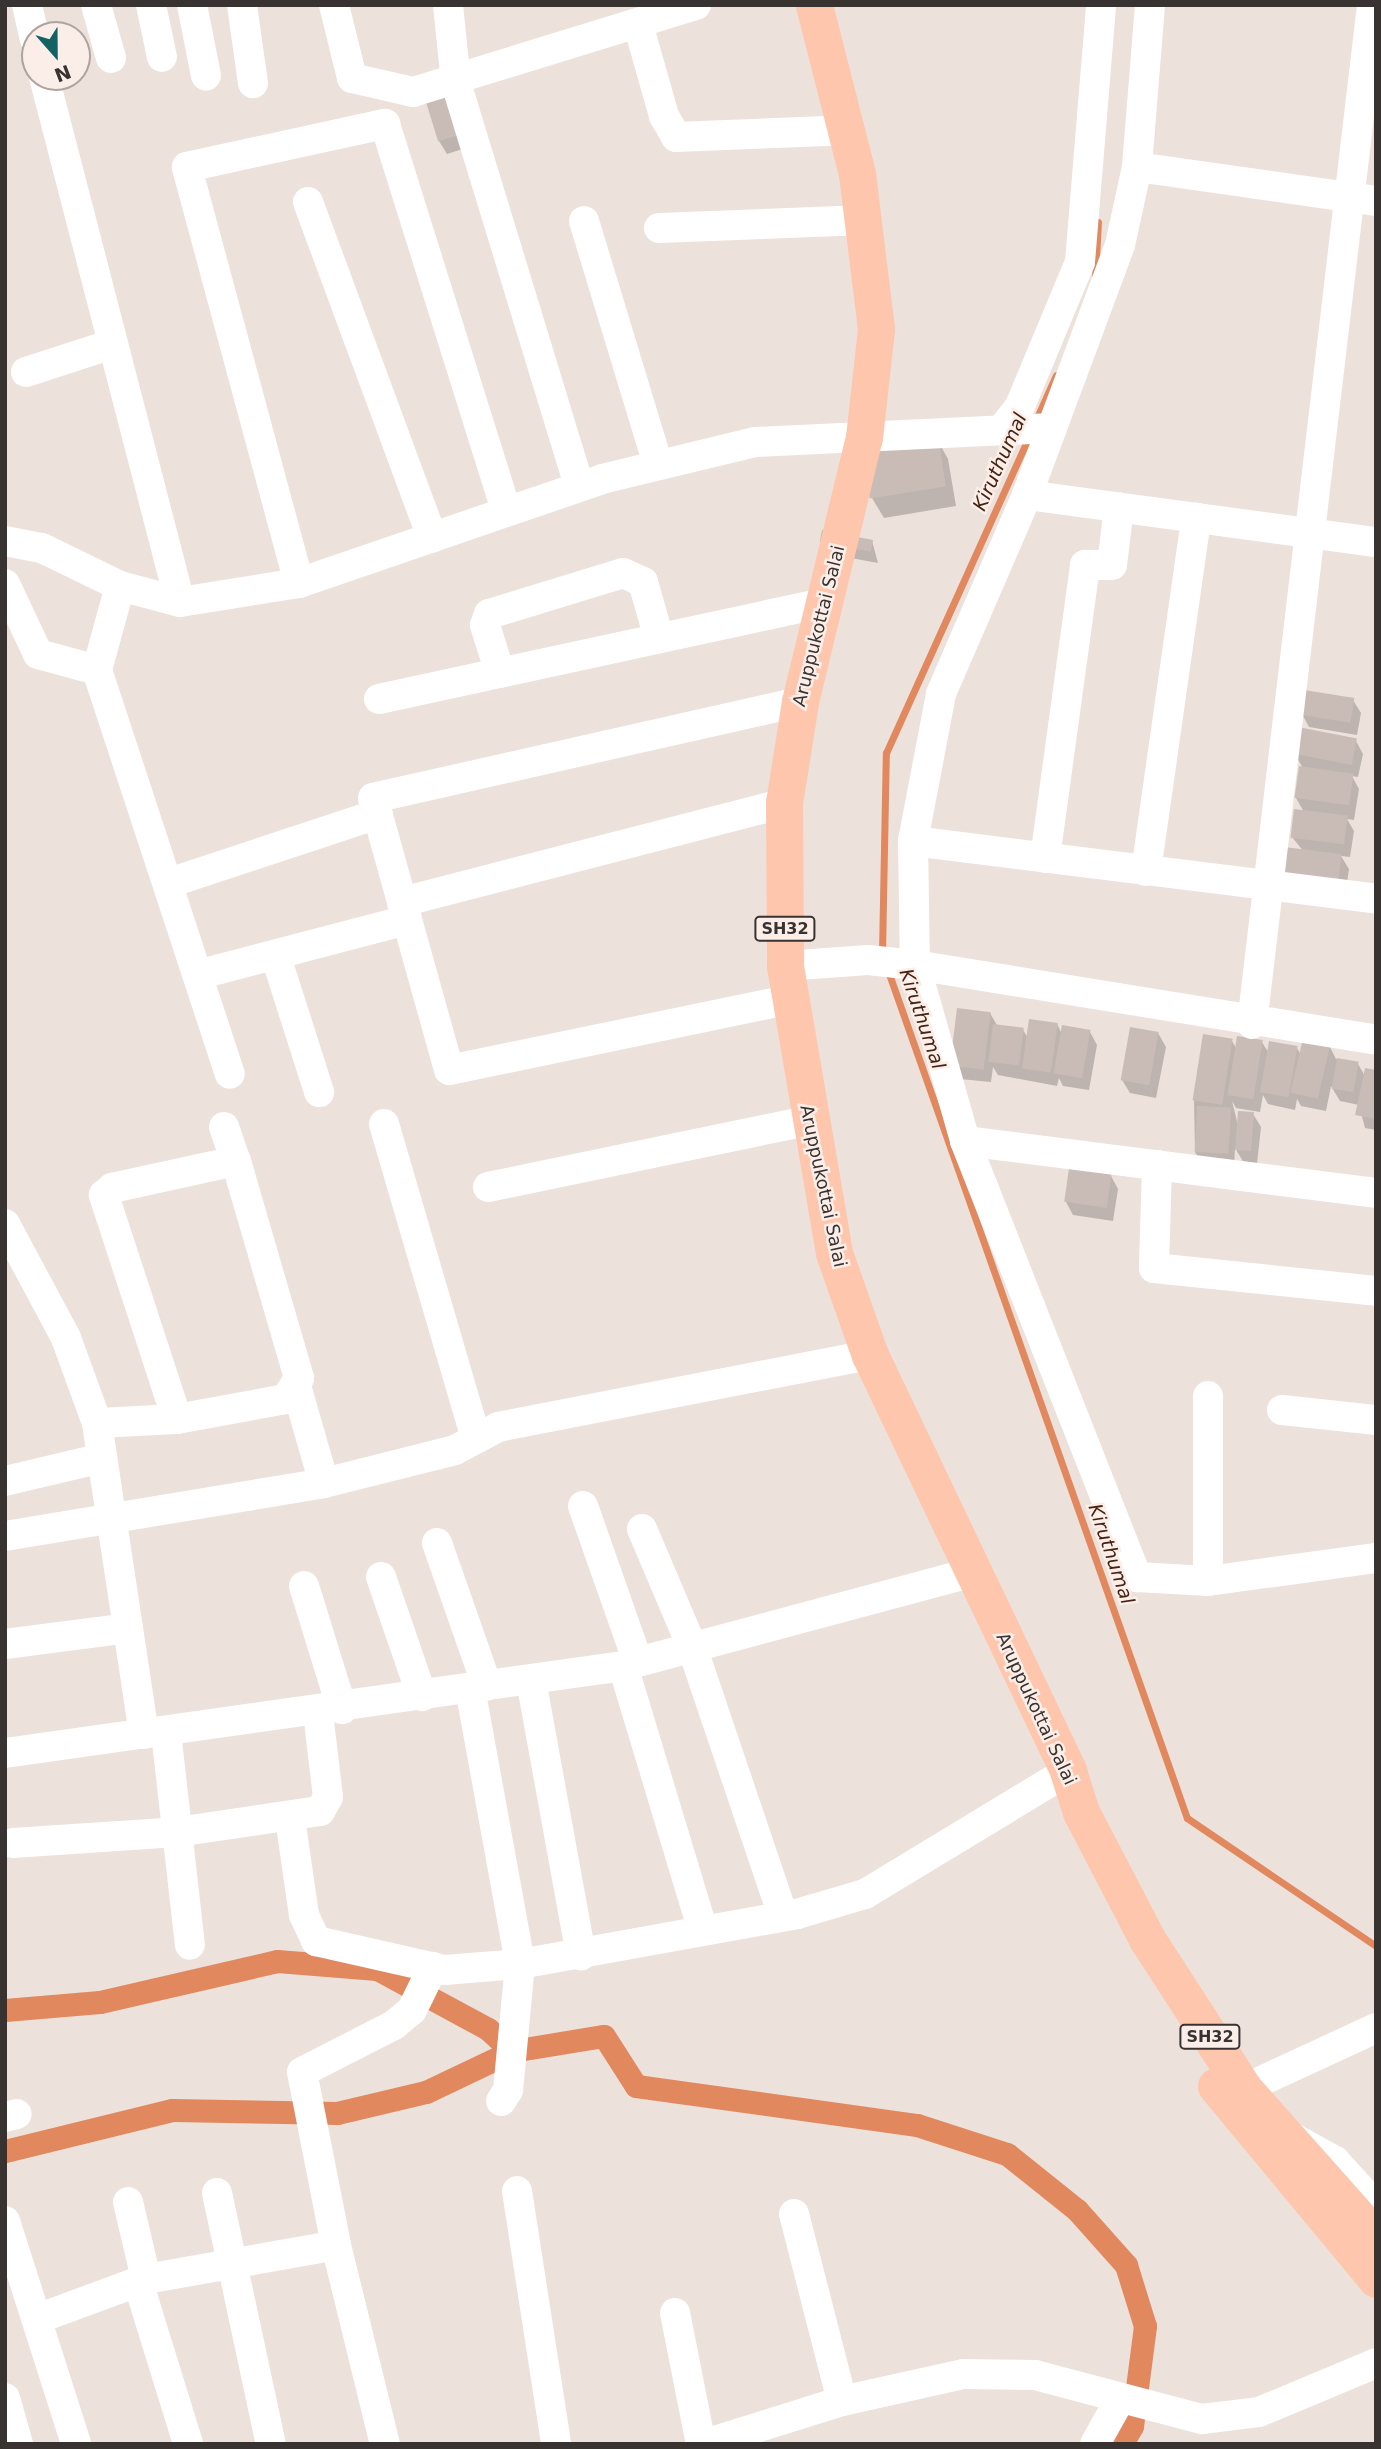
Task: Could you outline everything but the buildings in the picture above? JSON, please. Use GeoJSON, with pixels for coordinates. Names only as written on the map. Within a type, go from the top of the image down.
{"type":"FeatureCollection","features":[{"type":"Feature","properties":{"kind":"main road","name":"Aruppukottai Salai"},"geometry":{"type":"LineString","coordinates":[[814,5],[847,130],[865,220],[876,329],[864,437],[800,702],[784,803],[788,983],[808,1121],[834,1253],[870,1354],[970,1573],[1068,1771],[1081,1812],[1147,1939],[1244,2089],[1291,2137],[1376,2237]]}},
{"type":"Feature","properties":{"kind":"main road"},"geometry":{"type":"LineString","coordinates":[[1081,1812],[1126,1939],[1222,2097],[1376,2279]]}},
{"type":"Feature","properties":{"kind":"street"},"geometry":{"type":"LineString","coordinates":[[96,5],[111,58]]}},
{"type":"Feature","properties":{"kind":"street"},"geometry":{"type":"LineString","coordinates":[[151,5],[162,57]]}},
{"type":"Feature","properties":{"kind":"street"},"geometry":{"type":"LineString","coordinates":[[192,5],[206,76]]}},
{"type":"Feature","properties":{"kind":"street"},"geometry":{"type":"LineString","coordinates":[[242,5],[253,83]]}},
{"type":"Feature","properties":{"kind":"street"},"geometry":{"type":"LineString","coordinates":[[334,5],[352,78],[413,92],[456,82],[696,5]]}},
{"type":"Feature","properties":{"kind":"street"},"geometry":{"type":"LineString","coordinates":[[448,5],[456,82],[579,486]]}},
{"type":"Feature","properties":{"kind":"street"},"geometry":{"type":"LineString","coordinates":[[1101,5],[1080,262],[1025,395],[1029,428],[1027,495],[940,694],[913,841],[906,964],[965,1141],[1127,1564],[1151,1582],[1209,1581],[1376,1558]]}},
{"type":"Feature","properties":{"kind":"street"},"geometry":{"type":"LineString","coordinates":[[1029,428],[1119,245],[1137,167],[1150,5]]}},
{"type":"Feature","properties":{"kind":"street"},"geometry":{"type":"LineString","coordinates":[[1252,1024],[1310,534],[1363,199],[1372,5]]}},
{"type":"Feature","properties":{"kind":"street"},"geometry":{"type":"LineString","coordinates":[[639,24],[664,116],[676,137],[847,130]]}},
{"type":"Feature","properties":{"kind":"street"},"geometry":{"type":"LineString","coordinates":[[48,91],[180,602]]}},
{"type":"Feature","properties":{"kind":"street"},"geometry":{"type":"LineString","coordinates":[[299,583],[187,167],[385,124],[506,510]]}},
{"type":"Feature","properties":{"kind":"street"},"geometry":{"type":"LineString","coordinates":[[1137,167],[1363,199]]}},
{"type":"Feature","properties":{"kind":"street"},"geometry":{"type":"LineString","coordinates":[[308,202],[432,538]]}},
{"type":"Feature","properties":{"kind":"street"},"geometry":{"type":"LineString","coordinates":[[659,228],[865,220]]}},
{"type":"Feature","properties":{"kind":"street"},"geometry":{"type":"LineString","coordinates":[[584,222],[658,466]]}},
{"type":"Feature","properties":{"kind":"street"},"geometry":{"type":"LineString","coordinates":[[26,372],[112,344]]}},
{"type":"Feature","properties":{"kind":"street"},"geometry":{"type":"LineString","coordinates":[[5,541],[42,548],[120,586],[180,602],[299,583],[579,486],[755,442],[1029,428]]}},
{"type":"Feature","properties":{"kind":"street"},"geometry":{"type":"LineString","coordinates":[[1027,495],[1376,542]]}},
{"type":"Feature","properties":{"kind":"street"},"geometry":{"type":"LineString","coordinates":[[1045,858],[1085,565],[1112,565],[1119,507]]}},
{"type":"Feature","properties":{"kind":"street"},"geometry":{"type":"LineString","coordinates":[[1146,871],[1196,518]]}},
{"type":"Feature","properties":{"kind":"street"},"geometry":{"type":"LineString","coordinates":[[500,673],[485,625],[489,614],[622,573],[643,582],[659,638]]}},
{"type":"Feature","properties":{"kind":"street"},"geometry":{"type":"LineString","coordinates":[[5,584],[38,654],[97,670]]}},
{"type":"Feature","properties":{"kind":"street"},"geometry":{"type":"LineString","coordinates":[[120,586],[97,670],[201,975],[230,1074]]}},
{"type":"Feature","properties":{"kind":"street"},"geometry":{"type":"LineString","coordinates":[[379,699],[825,602]]}},
{"type":"Feature","properties":{"kind":"street"},"geometry":{"type":"LineString","coordinates":[[800,702],[373,798],[449,1070],[788,983],[867,960],[906,964],[1252,1024],[1376,1040]]}},
{"type":"Feature","properties":{"kind":"street"},"geometry":{"type":"LineString","coordinates":[[201,975],[276,957],[405,911],[784,803]]}},
{"type":"Feature","properties":{"kind":"street"},"geometry":{"type":"LineString","coordinates":[[169,883],[378,814]]}},
{"type":"Feature","properties":{"kind":"street"},"geometry":{"type":"LineString","coordinates":[[913,841],[1376,899]]}},
{"type":"Feature","properties":{"kind":"street"},"geometry":{"type":"LineString","coordinates":[[276,957],[319,1092]]}},
{"type":"Feature","properties":{"kind":"street"},"geometry":{"type":"LineString","coordinates":[[488,1187],[808,1121]]}},
{"type":"Feature","properties":{"kind":"street"},"geometry":{"type":"LineString","coordinates":[[384,1124],[475,1439]]}},
{"type":"Feature","properties":{"kind":"street"},"geometry":{"type":"LineString","coordinates":[[224,1127],[295,1362],[296,1386],[324,1483]]}},
{"type":"Feature","properties":{"kind":"street"},"geometry":{"type":"LineString","coordinates":[[965,1141],[1376,1193]]}},
{"type":"Feature","properties":{"kind":"street"},"geometry":{"type":"LineString","coordinates":[[177,1419],[104,1195],[112,1188],[236,1161]]}},
{"type":"Feature","properties":{"kind":"street"},"geometry":{"type":"LineString","coordinates":[[1157,1165],[1154,1268],[1376,1291]]}},
{"type":"Feature","properties":{"kind":"street"},"geometry":{"type":"LineString","coordinates":[[5,1224],[66,1338],[97,1423],[128,1628],[177,1832],[190,1945]]}},
{"type":"Feature","properties":{"kind":"street"},"geometry":{"type":"LineString","coordinates":[[5,1536],[111,1522],[324,1483],[475,1439],[498,1427],[870,1354]]}},
{"type":"Feature","properties":{"kind":"street"},"geometry":{"type":"LineString","coordinates":[[97,1423],[177,1419],[286,1399],[296,1386]]}},
{"type":"Feature","properties":{"kind":"street"},"geometry":{"type":"LineString","coordinates":[[1208,1396],[1209,1581]]}},
{"type":"Feature","properties":{"kind":"street"},"geometry":{"type":"LineString","coordinates":[[1282,1410],[1376,1420]]}},
{"type":"Feature","properties":{"kind":"street"},"geometry":{"type":"LineString","coordinates":[[5,1481],[102,1458]]}},
{"type":"Feature","properties":{"kind":"street"},"geometry":{"type":"LineString","coordinates":[[583,1506],[630,1664],[702,1927]]}},
{"type":"Feature","properties":{"kind":"street"},"geometry":{"type":"LineString","coordinates":[[642,1529],[692,1647],[783,1916]]}},
{"type":"Feature","properties":{"kind":"street"},"geometry":{"type":"LineString","coordinates":[[437,1543],[478,1687],[520,1964],[508,2090],[502,2101]]}},
{"type":"Feature","properties":{"kind":"street"},"geometry":{"type":"LineString","coordinates":[[5,1753],[330,1711],[630,1664],[970,1573]]}},
{"type":"Feature","properties":{"kind":"street"},"geometry":{"type":"LineString","coordinates":[[381,1577],[422,1696]]}},
{"type":"Feature","properties":{"kind":"street"},"geometry":{"type":"LineString","coordinates":[[13,1843],[177,1832],[289,1818],[326,1807],[330,1711],[304,1586]]}},
{"type":"Feature","properties":{"kind":"street"},"geometry":{"type":"LineString","coordinates":[[5,1644],[128,1628]]}},
{"type":"Feature","properties":{"kind":"street"},"geometry":{"type":"LineString","coordinates":[[531,1680],[581,1955]]}},
{"type":"Feature","properties":{"kind":"street"},"geometry":{"type":"LineString","coordinates":[[289,1818],[304,1915],[316,1941],[430,1976],[581,1955],[702,1927],[783,1916],[864,1894],[1068,1771]]}},
{"type":"Feature","properties":{"kind":"street"},"geometry":{"type":"LineString","coordinates":[[385,2444],[336,2245],[314,2136],[304,2069],[377,2036],[412,2010],[430,1976]]}},
{"type":"Feature","properties":{"kind":"street"},"geometry":{"type":"LineString","coordinates":[[1244,2089],[1376,2028]]}},
{"type":"Feature","properties":{"kind":"street"},"geometry":{"type":"LineString","coordinates":[[1291,2137],[1335,2161],[1376,2206]]}},
{"type":"Feature","properties":{"kind":"street"},"geometry":{"type":"LineString","coordinates":[[517,2191],[556,2444]]}},
{"type":"Feature","properties":{"kind":"street"},"geometry":{"type":"LineString","coordinates":[[217,2193],[228,2263],[271,2444]]}},
{"type":"Feature","properties":{"kind":"street"},"geometry":{"type":"LineString","coordinates":[[128,2202],[142,2280],[188,2444]]}},
{"type":"Feature","properties":{"kind":"street"},"geometry":{"type":"LineString","coordinates":[[794,2214],[842,2400]]}},
{"type":"Feature","properties":{"kind":"street"},"geometry":{"type":"LineString","coordinates":[[5,2221],[76,2444]]}},
{"type":"Feature","properties":{"kind":"street"},"geometry":{"type":"LineString","coordinates":[[37,2319],[142,2280],[336,2245]]}},
{"type":"Feature","properties":{"kind":"street"},"geometry":{"type":"LineString","coordinates":[[675,2313],[703,2444],[842,2400],[1004,2372],[1202,2418],[1258,2412],[1376,2363]]}},
{"type":"Feature","properties":{"kind":"street"},"geometry":{"type":"LineString","coordinates":[[5,2398],[18,2444]]}},
{"type":"Feature","properties":{"kind":"street"},"geometry":{"type":"LineString","coordinates":[[1095,2444],[1120,2399]]}},
{"type":"Feature","properties":{"kind":"waterway","name":"Kiruthumal"},"geometry":{"type":"LineString","coordinates":[[1095,277],[1098,222]]}},
{"type":"Feature","properties":{"kind":"waterway","name":"Kiruthumal"},"geometry":{"type":"LineString","coordinates":[[1035,422],[1056,375]]}},
{"type":"Feature","properties":{"kind":"waterway","name":"Kiruthumal"},"geometry":{"type":"LineString","coordinates":[[882,953],[886,753],[1029,436]]}},
{"type":"Feature","properties":{"kind":"waterway","name":"Kiruthumal"},"geometry":{"type":"LineString","coordinates":[[888,971],[1187,1818],[1376,1946]]}},
{"type":"Feature","properties":{"kind":"waterway"},"geometry":{"type":"LineString","coordinates":[[5,2010],[100,2002],[277,1961],[377,1969],[488,2029],[512,2051],[604,2036],[636,2086],[917,2125],[1007,2154],[1077,2210],[1126,2265],[1145,2326],[1132,2426],[1122,2444]]}},
{"type":"Feature","properties":{"kind":"waterway"},"geometry":{"type":"LineString","coordinates":[[5,2151],[172,2110],[337,2113],[426,2092],[512,2051]]}}]}
